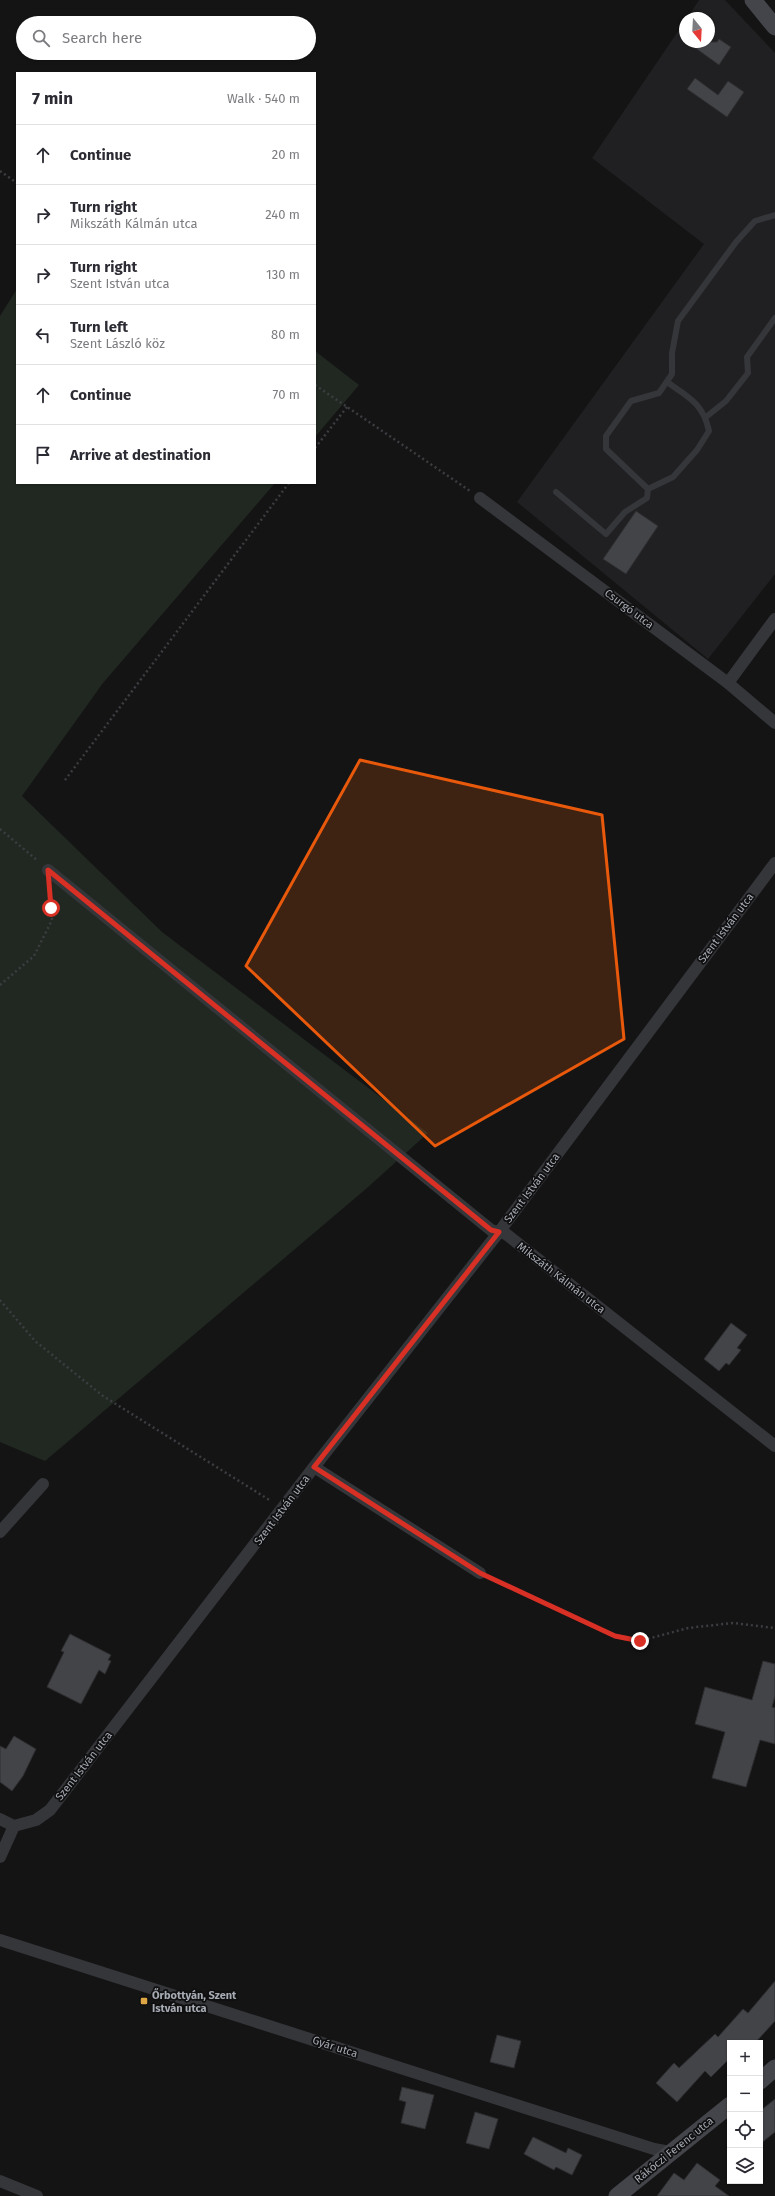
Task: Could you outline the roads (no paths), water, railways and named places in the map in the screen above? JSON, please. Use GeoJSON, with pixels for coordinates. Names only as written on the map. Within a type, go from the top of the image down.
{"type":"FeatureCollection","features":[{"type":"Feature","properties":{"kind":"main road"},"geometry":{"type":"LineString","coordinates":[[753,0],[775,27]]}},
{"type":"Feature","properties":{"kind":"main road"},"geometry":{"type":"LineString","coordinates":[[763,2078],[775,2068]]}},
{"type":"Feature","properties":{"kind":"main road","name":"Rákóczi Ferenc utca"},"geometry":{"type":"LineString","coordinates":[[617,2196],[727,2107]]}},
{"type":"Feature","properties":{"kind":"street","name":"Csurgó utca"},"geometry":{"type":"LineString","coordinates":[[480,498],[728,683],[775,723]]}},
{"type":"Feature","properties":{"kind":"street"},"geometry":{"type":"LineString","coordinates":[[728,683],[775,619]]}},
{"type":"Feature","properties":{"kind":"street","name":"Szent István utca"},"geometry":{"type":"LineString","coordinates":[[14,1826],[36,1820],[50,1810],[314,1467],[499,1232],[775,863]]}},
{"type":"Feature","properties":{"kind":"street","name":"Mikszáth Kálmán utca"},"geometry":{"type":"LineString","coordinates":[[48,870],[491,1230],[506,1234],[775,1446]]}},
{"type":"Feature","properties":{"kind":"street"},"geometry":{"type":"LineString","coordinates":[[314,1467],[480,1573]]}},
{"type":"Feature","properties":{"kind":"street"},"geometry":{"type":"LineString","coordinates":[[0,1532],[43,1484]]}},
{"type":"Feature","properties":{"kind":"street"},"geometry":{"type":"LineString","coordinates":[[0,1819],[14,1826],[0,1857]]}},
{"type":"Feature","properties":{"kind":"street","name":"Gyár utca"},"geometry":{"type":"LineString","coordinates":[[0,1940],[654,2149],[670,2152]]}},
{"type":"Feature","properties":{"kind":"street"},"geometry":{"type":"LineString","coordinates":[[0,2181],[38,2196]]}},
{"type":"Feature","properties":{"kind":"lane"},"geometry":{"type":"LineString","coordinates":[[648,489],[606,449],[606,436],[631,401],[659,393],[672,374],[672,353],[678,321],[736,242],[750,226],[755,221],[771,214],[775,215]]}},
{"type":"Feature","properties":{"kind":"lane"},"geometry":{"type":"LineString","coordinates":[[706,417],[726,401],[748,372],[747,357],[775,318]]}},
{"type":"Feature","properties":{"kind":"lane"},"geometry":{"type":"LineString","coordinates":[[648,489],[673,476],[697,450],[709,431],[706,417],[695,401],[666,382]]}},
{"type":"Feature","properties":{"kind":"lane"},"geometry":{"type":"LineString","coordinates":[[556,492],[606,534],[625,512],[647,498],[648,489]]}},
{"type":"Feature","properties":{"kind":"place","name":"Őrbottyán, Szent István utca"},"geometry":{"type":"Point","coordinates":[144,2001]}}]}
